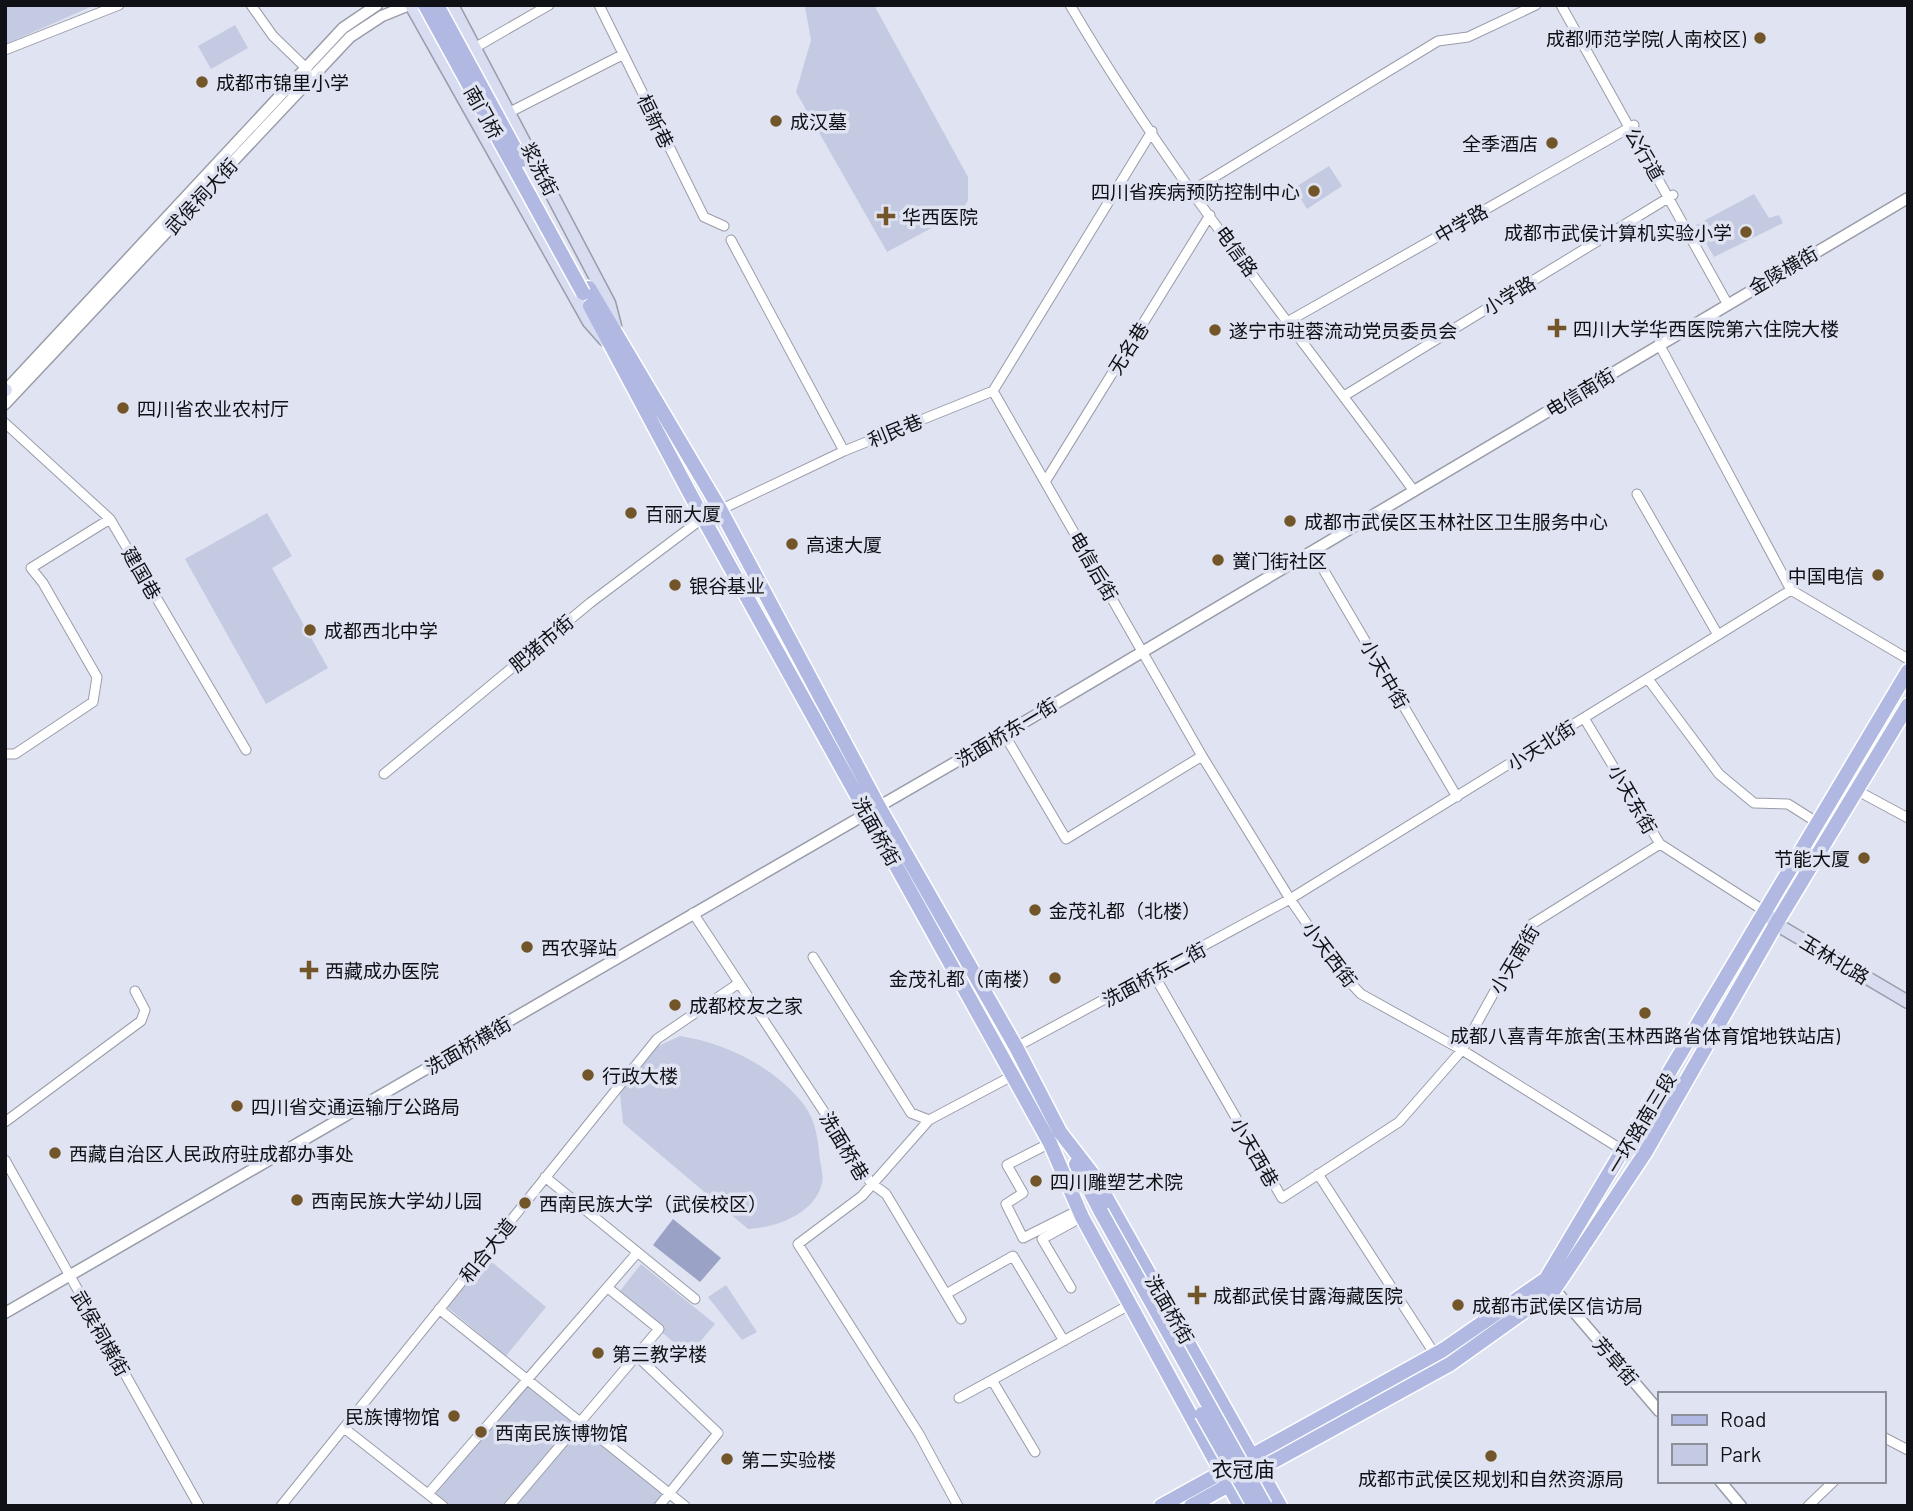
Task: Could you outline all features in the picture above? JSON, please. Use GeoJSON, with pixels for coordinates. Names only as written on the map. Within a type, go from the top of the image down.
{"type":"FeatureCollection","features":[{"type":"Feature","properties":{"kind":"main road","name":"浆洗街"},"geometry":{"type":"LineString","coordinates":[[410,5],[589,322],[613,341],[720,509]]}},
{"type":"Feature","properties":{"kind":"main road","name":"南门桥"},"geometry":{"type":"LineString","coordinates":[[425,5],[586,290]]}},
{"type":"Feature","properties":{"kind":"main road","name":"南门桥"},"geometry":{"type":"LineString","coordinates":[[437,5],[586,290]]}},
{"type":"Feature","properties":{"kind":"main road","name":"浆洗街"},"geometry":{"type":"LineString","coordinates":[[452,5],[609,303],[613,341]]}},
{"type":"Feature","properties":{"kind":"main road","name":"浆洗街"},"geometry":{"type":"LineString","coordinates":[[586,290],[703,518]]}},
{"type":"Feature","properties":{"kind":"main road","name":"洗面桥街"},"geometry":{"type":"LineString","coordinates":[[720,509],[1012,1076],[1055,1138],[1094,1176],[1280,1506]]}},
{"type":"Feature","properties":{"kind":"main road","name":"洗面桥街"},"geometry":{"type":"LineString","coordinates":[[703,518],[1016,1047],[1131,1304],[1240,1506]]}},
{"type":"Feature","properties":{"kind":"main road","name":"一环路南三段"},"geometry":{"type":"LineString","coordinates":[[1550,1285],[1624,1151],[1908,671]]}},
{"type":"Feature","properties":{"kind":"main road","name":"一环路南三段"},"geometry":{"type":"LineString","coordinates":[[1225,1479],[1450,1364],[1550,1285],[1645,1153],[1776,924],[1908,705]]}},
{"type":"Feature","properties":{"kind":"main road"},"geometry":{"type":"LineString","coordinates":[[1821,819],[1826,826],[1837,822]]}},
{"type":"Feature","properties":{"kind":"main road","name":"玉林北路"},"geometry":{"type":"LineString","coordinates":[[1766,912],[1776,924],[1908,1002]]}},
{"type":"Feature","properties":{"kind":"main road"},"geometry":{"type":"LineString","coordinates":[[1089,1214],[1254,1506]]}},
{"type":"Feature","properties":{"kind":"main road"},"geometry":{"type":"LineString","coordinates":[[1089,1214],[1265,1506]]}},
{"type":"Feature","properties":{"kind":"main road"},"geometry":{"type":"LineString","coordinates":[[1161,1506],[1225,1479]]}},
{"type":"Feature","properties":{"kind":"main road"},"geometry":{"type":"LineString","coordinates":[[1191,1506],[1225,1479]]}},
{"type":"Feature","properties":{"kind":"street"},"geometry":{"type":"LineString","coordinates":[[5,50],[119,5]]}},
{"type":"Feature","properties":{"kind":"street"},"geometry":{"type":"LineString","coordinates":[[251,5],[273,36],[307,69]]}},
{"type":"Feature","properties":{"kind":"street","name":"武侯祠大街"},"geometry":{"type":"LineString","coordinates":[[6,390],[343,28],[377,5]]}},
{"type":"Feature","properties":{"kind":"street","name":"武侯祠大街"},"geometry":{"type":"LineString","coordinates":[[5,404],[350,37],[382,16],[410,5]]}},
{"type":"Feature","properties":{"kind":"street"},"geometry":{"type":"LineString","coordinates":[[445,64],[549,5]]}},
{"type":"Feature","properties":{"kind":"street","name":"桓新巷"},"geometry":{"type":"LineString","coordinates":[[599,5],[704,218],[724,226]]}},
{"type":"Feature","properties":{"kind":"street","name":"电信路"},"geometry":{"type":"LineString","coordinates":[[1070,5],[1100,56],[1210,215],[1414,491]]}},
{"type":"Feature","properties":{"kind":"street"},"geometry":{"type":"LineString","coordinates":[[1193,190],[1438,41],[1468,37],[1536,5]]}},
{"type":"Feature","properties":{"kind":"street","name":"公行道"},"geometry":{"type":"LineString","coordinates":[[1561,5],[1672,196],[1729,301]]}},
{"type":"Feature","properties":{"kind":"street","name":"公行道"},"geometry":{"type":"LineString","coordinates":[[1568,5],[1632,126]]}},
{"type":"Feature","properties":{"kind":"street"},"geometry":{"type":"LineString","coordinates":[[510,112],[622,55]]}},
{"type":"Feature","properties":{"kind":"street","name":"中学路"},"geometry":{"type":"LineString","coordinates":[[1289,321],[1632,126]]}},
{"type":"Feature","properties":{"kind":"street"},"geometry":{"type":"LineString","coordinates":[[1045,482],[993,391],[1152,131]]}},
{"type":"Feature","properties":{"kind":"street","name":"小学路"},"geometry":{"type":"LineString","coordinates":[[1344,396],[1672,196]]}},
{"type":"Feature","properties":{"kind":"street","name":"金陵横街"},"geometry":{"type":"LineString","coordinates":[[1659,344],[1908,198]]}},
{"type":"Feature","properties":{"kind":"street","name":"无名巷"},"geometry":{"type":"LineString","coordinates":[[1045,482],[1210,215]]}},
{"type":"Feature","properties":{"kind":"street"},"geometry":{"type":"LineString","coordinates":[[732,240],[844,451]]}},
{"type":"Feature","properties":{"kind":"street"},"geometry":{"type":"LineString","coordinates":[[1659,344],[1791,590],[1908,659]]}},
{"type":"Feature","properties":{"kind":"street","name":"电信南街"},"geometry":{"type":"LineString","coordinates":[[1143,650],[1313,552],[1659,344]]}},
{"type":"Feature","properties":{"kind":"street","name":"利民巷"},"geometry":{"type":"LineString","coordinates":[[703,518],[844,451],[993,391]]}},
{"type":"Feature","properties":{"kind":"street","name":"建国巷"},"geometry":{"type":"LineString","coordinates":[[5,423],[110,519],[246,750]]}},
{"type":"Feature","properties":{"kind":"street","name":"电信后街"},"geometry":{"type":"LineString","coordinates":[[1045,482],[1143,650]]}},
{"type":"Feature","properties":{"kind":"street"},"geometry":{"type":"LineString","coordinates":[[1637,494],[1718,635]]}},
{"type":"Feature","properties":{"kind":"street","name":"肥猪市街"},"geometry":{"type":"LineString","coordinates":[[384,774],[590,603],[703,518]]}},
{"type":"Feature","properties":{"kind":"street"},"geometry":{"type":"LineString","coordinates":[[5,754],[15,754],[93,702],[97,677],[43,583],[31,568],[110,519]]}},
{"type":"Feature","properties":{"kind":"street","name":"小天中街"},"geometry":{"type":"LineString","coordinates":[[1313,552],[1457,797]]}},
{"type":"Feature","properties":{"kind":"street","name":"小天北街"},"geometry":{"type":"LineString","coordinates":[[1290,899],[1791,590]]}},
{"type":"Feature","properties":{"kind":"street","name":"洗面桥东一街"},"geometry":{"type":"LineString","coordinates":[[873,809],[1143,650]]}},
{"type":"Feature","properties":{"kind":"street","name":"小天西街"},"geometry":{"type":"LineString","coordinates":[[1143,650],[1202,756],[1290,899],[1350,984],[1624,1151]]}},
{"type":"Feature","properties":{"kind":"street"},"geometry":{"type":"LineString","coordinates":[[1648,678],[1719,774],[1754,803],[1788,804],[1821,819]]}},
{"type":"Feature","properties":{"kind":"street","name":"小天东街"},"geometry":{"type":"LineString","coordinates":[[1584,718],[1660,844],[1766,912]]}},
{"type":"Feature","properties":{"kind":"street"},"geometry":{"type":"LineString","coordinates":[[1004,734],[1066,839],[1202,756]]}},
{"type":"Feature","properties":{"kind":"street"},"geometry":{"type":"LineString","coordinates":[[1856,790],[1908,818]]}},
{"type":"Feature","properties":{"kind":"street","name":"洗面桥横街"},"geometry":{"type":"LineString","coordinates":[[5,1313],[873,809]]}},
{"type":"Feature","properties":{"kind":"street","name":"小天南街"},"geometry":{"type":"LineString","coordinates":[[1462,1050],[1532,924],[1660,844]]}},
{"type":"Feature","properties":{"kind":"street","name":"洗面桥东二街"},"geometry":{"type":"LineString","coordinates":[[1016,1047],[1154,975],[1290,899]]}},
{"type":"Feature","properties":{"kind":"street","name":"洗面桥巷"},"geometry":{"type":"LineString","coordinates":[[693,913],[871,1183],[862,1196],[798,1244],[919,1434],[958,1506]]}},
{"type":"Feature","properties":{"kind":"street"},"geometry":{"type":"LineString","coordinates":[[813,957],[911,1113],[929,1120]]}},
{"type":"Feature","properties":{"kind":"street","name":"小天西巷"},"geometry":{"type":"LineString","coordinates":[[1154,975],[1282,1198],[1399,1122],[1462,1050]]}},
{"type":"Feature","properties":{"kind":"street","name":"和合大道"},"geometry":{"type":"LineString","coordinates":[[281,1506],[657,1039],[739,983]]}},
{"type":"Feature","properties":{"kind":"street"},"geometry":{"type":"LineString","coordinates":[[5,1122],[141,1021],[145,1010],[135,991]]}},
{"type":"Feature","properties":{"kind":"street"},"geometry":{"type":"LineString","coordinates":[[961,1320],[886,1194],[871,1183],[929,1120],[1012,1076]]}},
{"type":"Feature","properties":{"kind":"street"},"geometry":{"type":"LineString","coordinates":[[1055,1138],[1007,1165],[1023,1193],[1006,1204],[1023,1238],[1089,1214]]}},
{"type":"Feature","properties":{"kind":"street","name":"武侯祠横街"},"geometry":{"type":"LineString","coordinates":[[5,1160],[199,1506]]}},
{"type":"Feature","properties":{"kind":"street"},"geometry":{"type":"LineString","coordinates":[[1318,1174],[1434,1353]]}},
{"type":"Feature","properties":{"kind":"street"},"geometry":{"type":"LineString","coordinates":[[545,1177],[695,1299]]}},
{"type":"Feature","properties":{"kind":"street"},"geometry":{"type":"LineString","coordinates":[[1071,1287],[1042,1239],[1089,1214]]}},
{"type":"Feature","properties":{"kind":"street"},"geometry":{"type":"LineString","coordinates":[[428,1494],[637,1253]]}},
{"type":"Feature","properties":{"kind":"street"},"geometry":{"type":"LineString","coordinates":[[946,1294],[1013,1256],[1064,1341]]}},
{"type":"Feature","properties":{"kind":"street","name":"芳草街"},"geometry":{"type":"LineString","coordinates":[[1550,1285],[1658,1410]]}},
{"type":"Feature","properties":{"kind":"street"},"geometry":{"type":"LineString","coordinates":[[509,1506],[659,1329],[608,1288]]}},
{"type":"Feature","properties":{"kind":"street"},"geometry":{"type":"LineString","coordinates":[[959,1398],[1131,1304]]}},
{"type":"Feature","properties":{"kind":"street"},"geometry":{"type":"LineString","coordinates":[[439,1309],[529,1378],[685,1506]]}},
{"type":"Feature","properties":{"kind":"street"},"geometry":{"type":"LineString","coordinates":[[637,1356],[718,1433],[659,1506]]}},
{"type":"Feature","properties":{"kind":"street"},"geometry":{"type":"LineString","coordinates":[[992,1380],[1035,1452]]}},
{"type":"Feature","properties":{"kind":"street"},"geometry":{"type":"LineString","coordinates":[[344,1428],[443,1506]]}},
{"type":"Feature","properties":{"kind":"street"},"geometry":{"type":"LineString","coordinates":[[1885,1438],[1908,1450]]}},
{"type":"Feature","properties":{"kind":"street"},"geometry":{"type":"LineString","coordinates":[[1722,1483],[1741,1506]]}},
{"type":"Feature","properties":{"kind":"street"},"geometry":{"type":"LineString","coordinates":[[1808,1506],[1832,1483]]}},
{"type":"Feature","properties":{"kind":"green space"},"geometry":{"type":"Polygon","coordinates":[[[5,5],[95,5],[6,44],[5,5]]]}},
{"type":"Feature","properties":{"kind":"green space"},"geometry":{"type":"Polygon","coordinates":[[[874,5],[968,177],[968,200],[961,212],[887,252],[796,92],[811,40],[805,7],[874,5]]]}},
{"type":"Feature","properties":{"kind":"green space"},"geometry":{"type":"Polygon","coordinates":[[[235,25],[248,48],[211,69],[198,46],[235,25]]]}},
{"type":"Feature","properties":{"kind":"green space"},"geometry":{"type":"Polygon","coordinates":[[[1329,166],[1342,186],[1307,209],[1294,188],[1329,166]]]}},
{"type":"Feature","properties":{"kind":"green space"},"geometry":{"type":"Polygon","coordinates":[[[1754,194],[1769,218],[1779,215],[1783,223],[1714,257],[1696,225],[1754,194]]]}},
{"type":"Feature","properties":{"kind":"green space"},"geometry":{"type":"Polygon","coordinates":[[[267,513],[292,556],[272,568],[328,668],[266,704],[185,559],[267,513]]]}},
{"type":"Feature","properties":{"kind":"green space"},"geometry":{"type":"Polygon","coordinates":[[[680,1036],[714,1044],[747,1058],[776,1077],[801,1101],[816,1131],[822,1171],[818,1194],[803,1211],[770,1226],[748,1229],[623,1123],[620,1094],[656,1047],[680,1036]]]}},
{"type":"Feature","properties":{"kind":"green space"},"geometry":{"type":"Polygon","coordinates":[[[487,1258],[546,1307],[506,1356],[447,1307],[487,1258]]]}},
{"type":"Feature","properties":{"kind":"green space"},"geometry":{"type":"Polygon","coordinates":[[[641,1264],[715,1324],[689,1355],[617,1295],[641,1264]]]}},
{"type":"Feature","properties":{"kind":"green space"},"geometry":{"type":"Polygon","coordinates":[[[726,1285],[757,1332],[742,1340],[708,1297],[726,1285]]]}},
{"type":"Feature","properties":{"kind":"green space"},"geometry":{"type":"Polygon","coordinates":[[[529,1378],[669,1493],[659,1506],[443,1506],[428,1494],[529,1378]]]}},
{"type":"Feature","properties":{"kind":"shaded area"},"geometry":{"type":"Polygon","coordinates":[[[673,1219],[721,1258],[700,1282],[653,1245],[673,1219]]]}},
{"type":"Feature","properties":{"kind":"place","name":"成都师范学院(人南校区)"},"geometry":{"type":"Point","coordinates":[1760,38]}},
{"type":"Feature","properties":{"kind":"place","name":"成都市锦里小学"},"geometry":{"type":"Point","coordinates":[202,82]}},
{"type":"Feature","properties":{"kind":"place","name":"成汉墓"},"geometry":{"type":"Point","coordinates":[776,121]}},
{"type":"Feature","properties":{"kind":"place","name":"全季酒店"},"geometry":{"type":"Point","coordinates":[1552,143]}},
{"type":"Feature","properties":{"kind":"place","name":"四川省疾病预防控制中心"},"geometry":{"type":"Point","coordinates":[1314,191]}},
{"type":"Feature","properties":{"kind":"place","name":"华西医院"},"geometry":{"type":"Point","coordinates":[886,216]}},
{"type":"Feature","properties":{"kind":"place","name":"成都市武侯计算机实验小学"},"geometry":{"type":"Point","coordinates":[1746,232]}},
{"type":"Feature","properties":{"kind":"place","name":"四川大学华西医院第六住院大楼"},"geometry":{"type":"Point","coordinates":[1557,328]}},
{"type":"Feature","properties":{"kind":"place","name":"遂宁市驻蓉流动党员委员会"},"geometry":{"type":"Point","coordinates":[1215,330]}},
{"type":"Feature","properties":{"kind":"place","name":"四川省农业农村厅"},"geometry":{"type":"Point","coordinates":[123,408]}},
{"type":"Feature","properties":{"kind":"place","name":"百丽大厦"},"geometry":{"type":"Point","coordinates":[631,513]}},
{"type":"Feature","properties":{"kind":"place","name":"成都市武侯区玉林社区卫生服务中心"},"geometry":{"type":"Point","coordinates":[1290,521]}},
{"type":"Feature","properties":{"kind":"place","name":"高速大厦"},"geometry":{"type":"Point","coordinates":[792,544]}},
{"type":"Feature","properties":{"kind":"place","name":"黉门街社区"},"geometry":{"type":"Point","coordinates":[1218,560]}},
{"type":"Feature","properties":{"kind":"place","name":"中国电信"},"geometry":{"type":"Point","coordinates":[1878,575]}},
{"type":"Feature","properties":{"kind":"place","name":"银谷基业"},"geometry":{"type":"Point","coordinates":[675,585]}},
{"type":"Feature","properties":{"kind":"place","name":"成都西北中学"},"geometry":{"type":"Point","coordinates":[310,630]}},
{"type":"Feature","properties":{"kind":"place","name":"节能大厦"},"geometry":{"type":"Point","coordinates":[1864,858]}},
{"type":"Feature","properties":{"kind":"place","name":"金茂礼都（北楼）"},"geometry":{"type":"Point","coordinates":[1035,910]}},
{"type":"Feature","properties":{"kind":"place","name":"西农驿站"},"geometry":{"type":"Point","coordinates":[527,947]}},
{"type":"Feature","properties":{"kind":"place","name":"西藏成办医院"},"geometry":{"type":"Point","coordinates":[309,970]}},
{"type":"Feature","properties":{"kind":"place","name":"金茂礼都（南楼）"},"geometry":{"type":"Point","coordinates":[1055,978]}},
{"type":"Feature","properties":{"kind":"place","name":"成都校友之家"},"geometry":{"type":"Point","coordinates":[675,1005]}},
{"type":"Feature","properties":{"kind":"place","name":"成都八喜青年旅舍(玉林西路省体育馆地铁站店)"},"geometry":{"type":"Point","coordinates":[1645,1013]}},
{"type":"Feature","properties":{"kind":"place","name":"行政大楼"},"geometry":{"type":"Point","coordinates":[588,1075]}},
{"type":"Feature","properties":{"kind":"place","name":"四川省交通运输厅公路局"},"geometry":{"type":"Point","coordinates":[237,1106]}},
{"type":"Feature","properties":{"kind":"place","name":"西藏自治区人民政府驻成都办事处"},"geometry":{"type":"Point","coordinates":[55,1153]}},
{"type":"Feature","properties":{"kind":"place","name":"四川雕塑艺术院"},"geometry":{"type":"Point","coordinates":[1036,1181]}},
{"type":"Feature","properties":{"kind":"place","name":"西南民族大学幼儿园"},"geometry":{"type":"Point","coordinates":[297,1200]}},
{"type":"Feature","properties":{"kind":"place","name":"西南民族大学（武侯校区）"},"geometry":{"type":"Point","coordinates":[525,1203]}},
{"type":"Feature","properties":{"kind":"place","name":"成都武侯甘露海藏医院"},"geometry":{"type":"Point","coordinates":[1197,1295]}},
{"type":"Feature","properties":{"kind":"place","name":"成都市武侯区信访局"},"geometry":{"type":"Point","coordinates":[1458,1305]}},
{"type":"Feature","properties":{"kind":"place","name":"第三教学楼"},"geometry":{"type":"Point","coordinates":[598,1353]}},
{"type":"Feature","properties":{"kind":"place","name":"民族博物馆"},"geometry":{"type":"Point","coordinates":[454,1416]}},
{"type":"Feature","properties":{"kind":"place","name":"西南民族博物馆"},"geometry":{"type":"Point","coordinates":[481,1432]}},
{"type":"Feature","properties":{"kind":"place","name":"成都市武侯区规划和自然资源局"},"geometry":{"type":"Point","coordinates":[1491,1456]}},
{"type":"Feature","properties":{"kind":"place","name":"第二实验楼"},"geometry":{"type":"Point","coordinates":[727,1459]}},
{"type":"Feature","properties":{"kind":"district","name":"衣冠庙"},"geometry":{"type":"Point","coordinates":[1243,1468]}}]}
